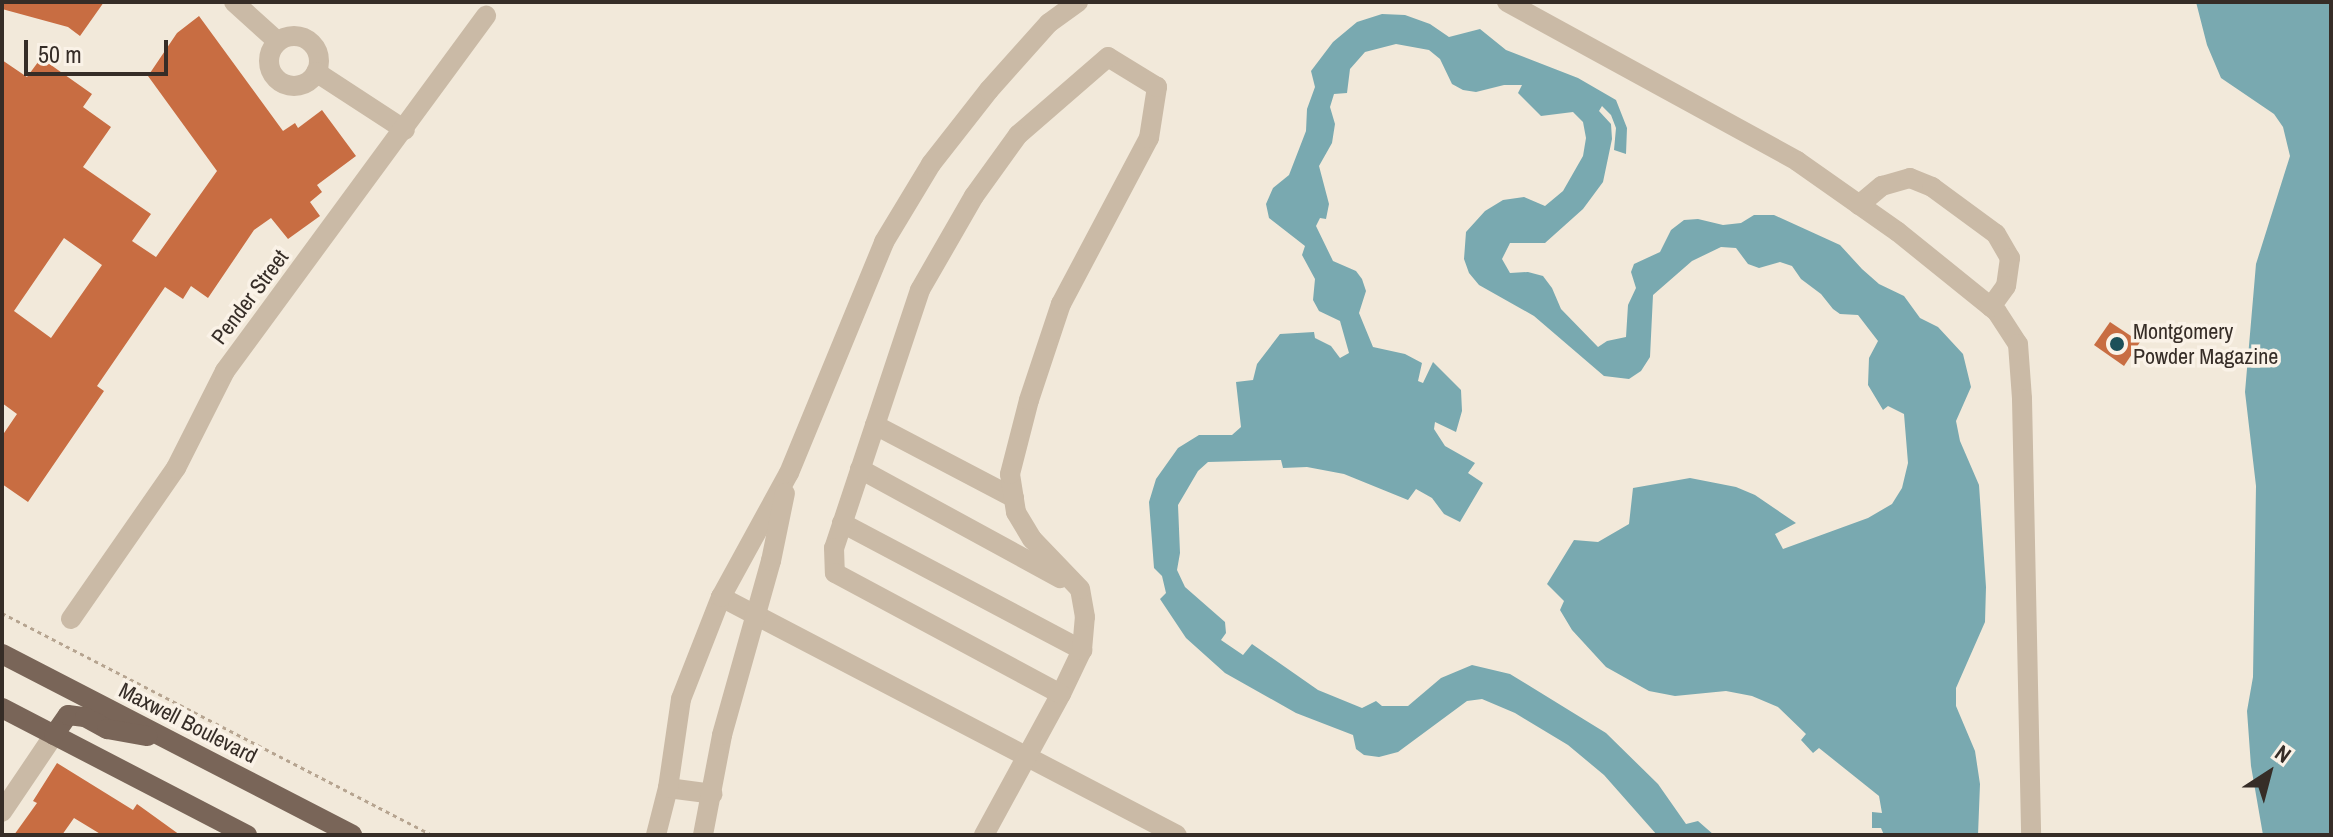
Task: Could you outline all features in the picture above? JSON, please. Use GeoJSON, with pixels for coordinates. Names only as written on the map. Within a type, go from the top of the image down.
{"type":"FeatureCollection","features":[{"type":"Feature","properties":{"kind":"main road","name":"Maxwell Boulevard"},"geometry":{"type":"LineString","coordinates":[[2,654],[352,835]]}},
{"type":"Feature","properties":{"kind":"main road"},"geometry":{"type":"LineString","coordinates":[[2,708],[247,835]]}},
{"type":"Feature","properties":{"kind":"main road"},"geometry":{"type":"LineString","coordinates":[[54,735],[68,715],[85,717],[107,729],[167,739]]}},
{"type":"Feature","properties":{"kind":"street"},"geometry":{"type":"LineString","coordinates":[[234,2],[277,41]]}},
{"type":"Feature","properties":{"kind":"street"},"geometry":{"type":"LineString","coordinates":[[656,835],[668,788],[681,699],[721,597],[789,473],[884,242],[931,164],[989,90],[1049,23],[1078,2]]}},
{"type":"Feature","properties":{"kind":"street"},"geometry":{"type":"LineString","coordinates":[[1507,2],[1797,161],[1991,307],[2018,344],[2022,399],[2031,835]]}},
{"type":"Feature","properties":{"kind":"street","name":"Pender Street"},"geometry":{"type":"LineString","coordinates":[[71,619],[176,468],[225,371],[486,16]]}},
{"type":"Feature","properties":{"kind":"street"},"geometry":{"type":"LineString","coordinates":[[285,36],[305,38],[318,52],[316,72],[302,85],[292,86],[274,77],[268,59],[277,41],[285,36]]}},
{"type":"Feature","properties":{"kind":"street"},"geometry":{"type":"LineString","coordinates":[[984,835],[1061,694],[1082,650],[1085,617],[1080,589],[1032,539],[1016,512],[1010,474],[1061,304],[1149,138],[1157,87],[1108,57],[1018,135],[974,196],[920,290],[834,548],[835,573],[1061,694]]}},
{"type":"Feature","properties":{"kind":"street"},"geometry":{"type":"LineString","coordinates":[[316,72],[405,130]]}},
{"type":"Feature","properties":{"kind":"street"},"geometry":{"type":"LineString","coordinates":[[1859,205],[1882,186],[1910,178],[1932,187],[1996,234],[2010,258],[2006,286],[1991,307]]}},
{"type":"Feature","properties":{"kind":"street"},"geometry":{"type":"LineString","coordinates":[[875,425],[1014,498]]}},
{"type":"Feature","properties":{"kind":"street"},"geometry":{"type":"LineString","coordinates":[[860,469],[1080,589]]}},
{"type":"Feature","properties":{"kind":"street"},"geometry":{"type":"LineString","coordinates":[[703,835],[722,735],[757,614],[789,473]]}},
{"type":"Feature","properties":{"kind":"street"},"geometry":{"type":"LineString","coordinates":[[842,523],[1082,650]]}},
{"type":"Feature","properties":{"kind":"street"},"geometry":{"type":"LineString","coordinates":[[721,597],[1177,835]]}},
{"type":"Feature","properties":{"kind":"street"},"geometry":{"type":"LineString","coordinates":[[2,812],[54,735]]}},
{"type":"Feature","properties":{"kind":"street"},"geometry":{"type":"LineString","coordinates":[[668,788],[713,794]]}},
{"type":"Feature","properties":{"kind":"path"},"geometry":{"type":"LineString","coordinates":[[2,613],[432,835]]}},
{"type":"Feature","properties":{"kind":"water"},"geometry":{"type":"Polygon","coordinates":[[[2196,2],[2331,2],[2331,835],[2263,835],[2251,766],[2247,711],[2253,677],[2256,486],[2245,392],[2256,264],[2290,156],[2283,127],[2274,114],[2221,78],[2207,45],[2196,2]]]}},
{"type":"Feature","properties":{"kind":"water"},"geometry":{"type":"Polygon","coordinates":[[[1382,14],[1405,15],[1430,24],[1449,37],[1480,29],[1506,50],[1578,78],[1616,100],[1627,128],[1626,154],[1614,150],[1616,128],[1611,115],[1602,106],[1599,111],[1611,124],[1612,139],[1603,182],[1583,209],[1545,243],[1510,243],[1502,259],[1510,273],[1528,272],[1543,276],[1561,309],[1598,347],[1607,341],[1626,337],[1628,305],[1636,288],[1631,272],[1634,264],[1660,252],[1671,230],[1684,220],[1698,219],[1723,225],[1741,223],[1754,215],[1774,215],[1840,245],[1879,284],[1904,296],[1920,318],[1938,327],[1963,354],[1971,387],[1956,421],[1960,441],[1979,485],[1986,587],[1985,622],[1956,688],[1956,706],[1975,751],[1980,784],[1978,835],[1884,835],[1881,828],[1872,828],[1872,812],[1882,813],[1879,796],[1819,748],[1813,753],[1801,740],[1806,734],[1778,707],[1752,696],[1726,691],[1675,696],[1649,691],[1606,667],[1572,630],[1560,610],[1564,601],[1547,584],[1574,540],[1598,542],[1629,524],[1633,488],[1690,478],[1736,487],[1755,495],[1796,523],[1775,534],[1783,549],[1868,518],[1892,504],[1902,488],[1908,463],[1904,414],[1888,406],[1883,410],[1868,385],[1869,358],[1878,341],[1858,315],[1840,314],[1833,309],[1821,294],[1801,279],[1792,266],[1780,262],[1759,268],[1748,264],[1736,248],[1721,247],[1692,261],[1653,295],[1650,357],[1641,371],[1629,379],[1604,376],[1534,316],[1479,285],[1469,273],[1464,259],[1466,232],[1485,211],[1503,200],[1524,197],[1545,206],[1563,191],[1583,156],[1586,138],[1583,122],[1573,112],[1541,116],[1518,93],[1522,85],[1504,85],[1476,92],[1463,90],[1452,84],[1440,59],[1429,50],[1396,44],[1365,52],[1350,69],[1347,93],[1334,94],[1330,107],[1335,124],[1332,143],[1319,166],[1329,204],[1326,219],[1320,218],[1316,226],[1333,261],[1356,271],[1362,279],[1366,291],[1359,313],[1373,347],[1405,354],[1422,363],[1418,381],[1423,383],[1433,362],[1461,390],[1462,411],[1456,432],[1435,422],[1434,429],[1445,446],[1475,463],[1468,473],[1483,483],[1460,522],[1444,514],[1432,498],[1416,489],[1408,500],[1344,474],[1307,467],[1283,468],[1281,460],[1208,462],[1198,471],[1178,505],[1180,553],[1177,570],[1185,587],[1225,622],[1226,633],[1221,640],[1243,655],[1252,644],[1318,690],[1362,708],[1376,701],[1382,706],[1408,706],[1441,678],[1472,665],[1510,674],[1606,733],[1658,784],[1686,824],[1698,821],[1714,835],[1657,835],[1604,775],[1568,745],[1515,713],[1482,699],[1467,701],[1398,752],[1379,757],[1364,755],[1356,749],[1353,735],[1296,713],[1225,673],[1186,638],[1160,599],[1166,593],[1162,576],[1154,568],[1149,502],[1156,479],[1178,448],[1199,435],[1232,435],[1241,427],[1236,382],[1253,380],[1257,364],[1280,334],[1314,332],[1315,338],[1331,346],[1340,358],[1349,353],[1340,321],[1319,311],[1313,300],[1315,279],[1302,255],[1305,246],[1269,218],[1266,204],[1273,188],[1289,175],[1306,131],[1307,109],[1315,87],[1311,71],[1333,42],[1357,22],[1382,14]]]}},
{"type":"Feature","properties":{"kind":"building"},"geometry":{"type":"Polygon","coordinates":[[[2,2],[104,2],[80,36],[68,27],[2,9],[2,2]]]}},
{"type":"Feature","properties":{"kind":"building"},"geometry":{"type":"Polygon","coordinates":[[[199,16],[283,131],[295,123],[298,128],[322,110],[356,156],[317,185],[322,192],[310,202],[320,216],[288,239],[271,218],[254,230],[208,298],[191,286],[183,299],[165,287],[97,386],[104,391],[28,502],[2,484],[2,436],[17,414],[2,403],[2,60],[27,77],[41,58],[92,94],[83,107],[111,127],[83,167],[151,214],[132,241],[156,257],[217,171],[148,76],[177,33],[199,16]],[[64,238],[14,311],[51,338],[102,265],[64,238]]]}},
{"type":"Feature","properties":{"kind":"building","name":"Montgomery Powder Magazine"},"geometry":{"type":"Polygon","coordinates":[[[2110,322],[2140,342],[2124,366],[2094,345],[2110,322]]]}},
{"type":"Feature","properties":{"kind":"building"},"geometry":{"type":"Polygon","coordinates":[[[57,763],[133,810],[137,804],[180,835],[102,835],[74,818],[62,835],[14,835],[37,803],[33,801],[57,763]]]}},
{"type":"Feature","properties":{"kind":"place","name":"Montgomery Powder Magazine"},"geometry":{"type":"Point","coordinates":[2117,344]}}]}
